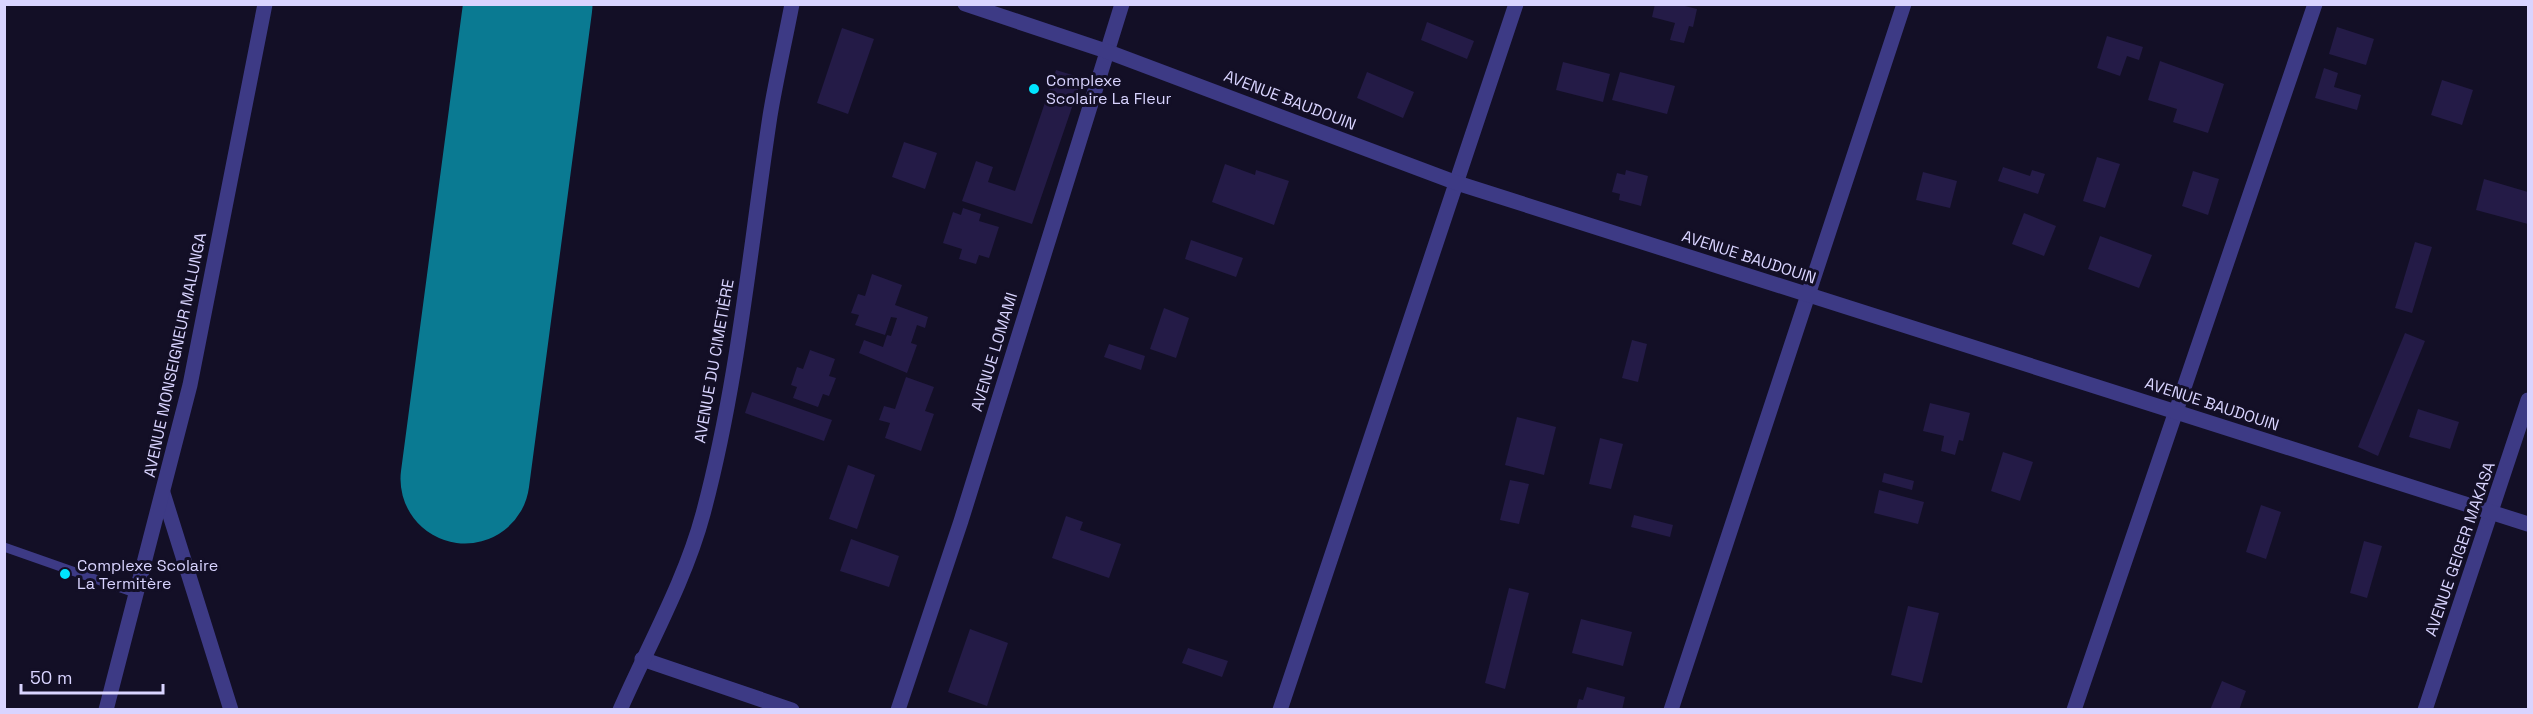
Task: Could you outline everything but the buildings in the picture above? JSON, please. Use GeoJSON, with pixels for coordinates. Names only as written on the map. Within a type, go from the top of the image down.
{"type":"FeatureCollection","features":[{"type":"Feature","properties":{"kind":"street","name":"AVENUE MONSEIGNEUR MALUNGA"},"geometry":{"type":"LineString","coordinates":[[106,710],[190,385],[264,4]]}},
{"type":"Feature","properties":{"kind":"street","name":"AVENUE DU CIMETIÈRE"},"geometry":{"type":"LineString","coordinates":[[620,710],[642,659],[666,614],[703,515],[727,406],[751,261],[770,114],[792,4]]}},
{"type":"Feature","properties":{"kind":"street","name":"AVENUE BAUDOUIN"},"geometry":{"type":"LineString","coordinates":[[965,4],[1106,51],[1457,183],[2529,524]]}},
{"type":"Feature","properties":{"kind":"street","name":"AVENUE LOMAMI"},"geometry":{"type":"LineString","coordinates":[[898,710],[961,521],[1122,4]]}},
{"type":"Feature","properties":{"kind":"street"},"geometry":{"type":"LineString","coordinates":[[1280,710],[1516,4]]}},
{"type":"Feature","properties":{"kind":"street"},"geometry":{"type":"LineString","coordinates":[[1671,710],[1904,4]]}},
{"type":"Feature","properties":{"kind":"street"},"geometry":{"type":"LineString","coordinates":[[2074,710],[2315,4]]}},
{"type":"Feature","properties":{"kind":"street","name":"AVENUE GEIGER MAKASA"},"geometry":{"type":"LineString","coordinates":[[2425,710],[2529,400]]}},
{"type":"Feature","properties":{"kind":"street"},"geometry":{"type":"LineString","coordinates":[[163,493],[231,710]]}},
{"type":"Feature","properties":{"kind":"street"},"geometry":{"type":"LineString","coordinates":[[642,659],[792,710]]}},
{"type":"Feature","properties":{"kind":"lane"},"geometry":{"type":"LineString","coordinates":[[4,547],[135,593]]}},
{"type":"Feature","properties":{"kind":"runway"},"geometry":{"type":"LineString","coordinates":[[465,479],[528,4]]}},
{"type":"Feature","properties":{"kind":"place","name":"Complexe Scolaire La Fleur"},"geometry":{"type":"Point","coordinates":[1034,89]}},
{"type":"Feature","properties":{"kind":"place","name":"Complexe Scolaire La Termitère"},"geometry":{"type":"Point","coordinates":[65,574]}}]}
